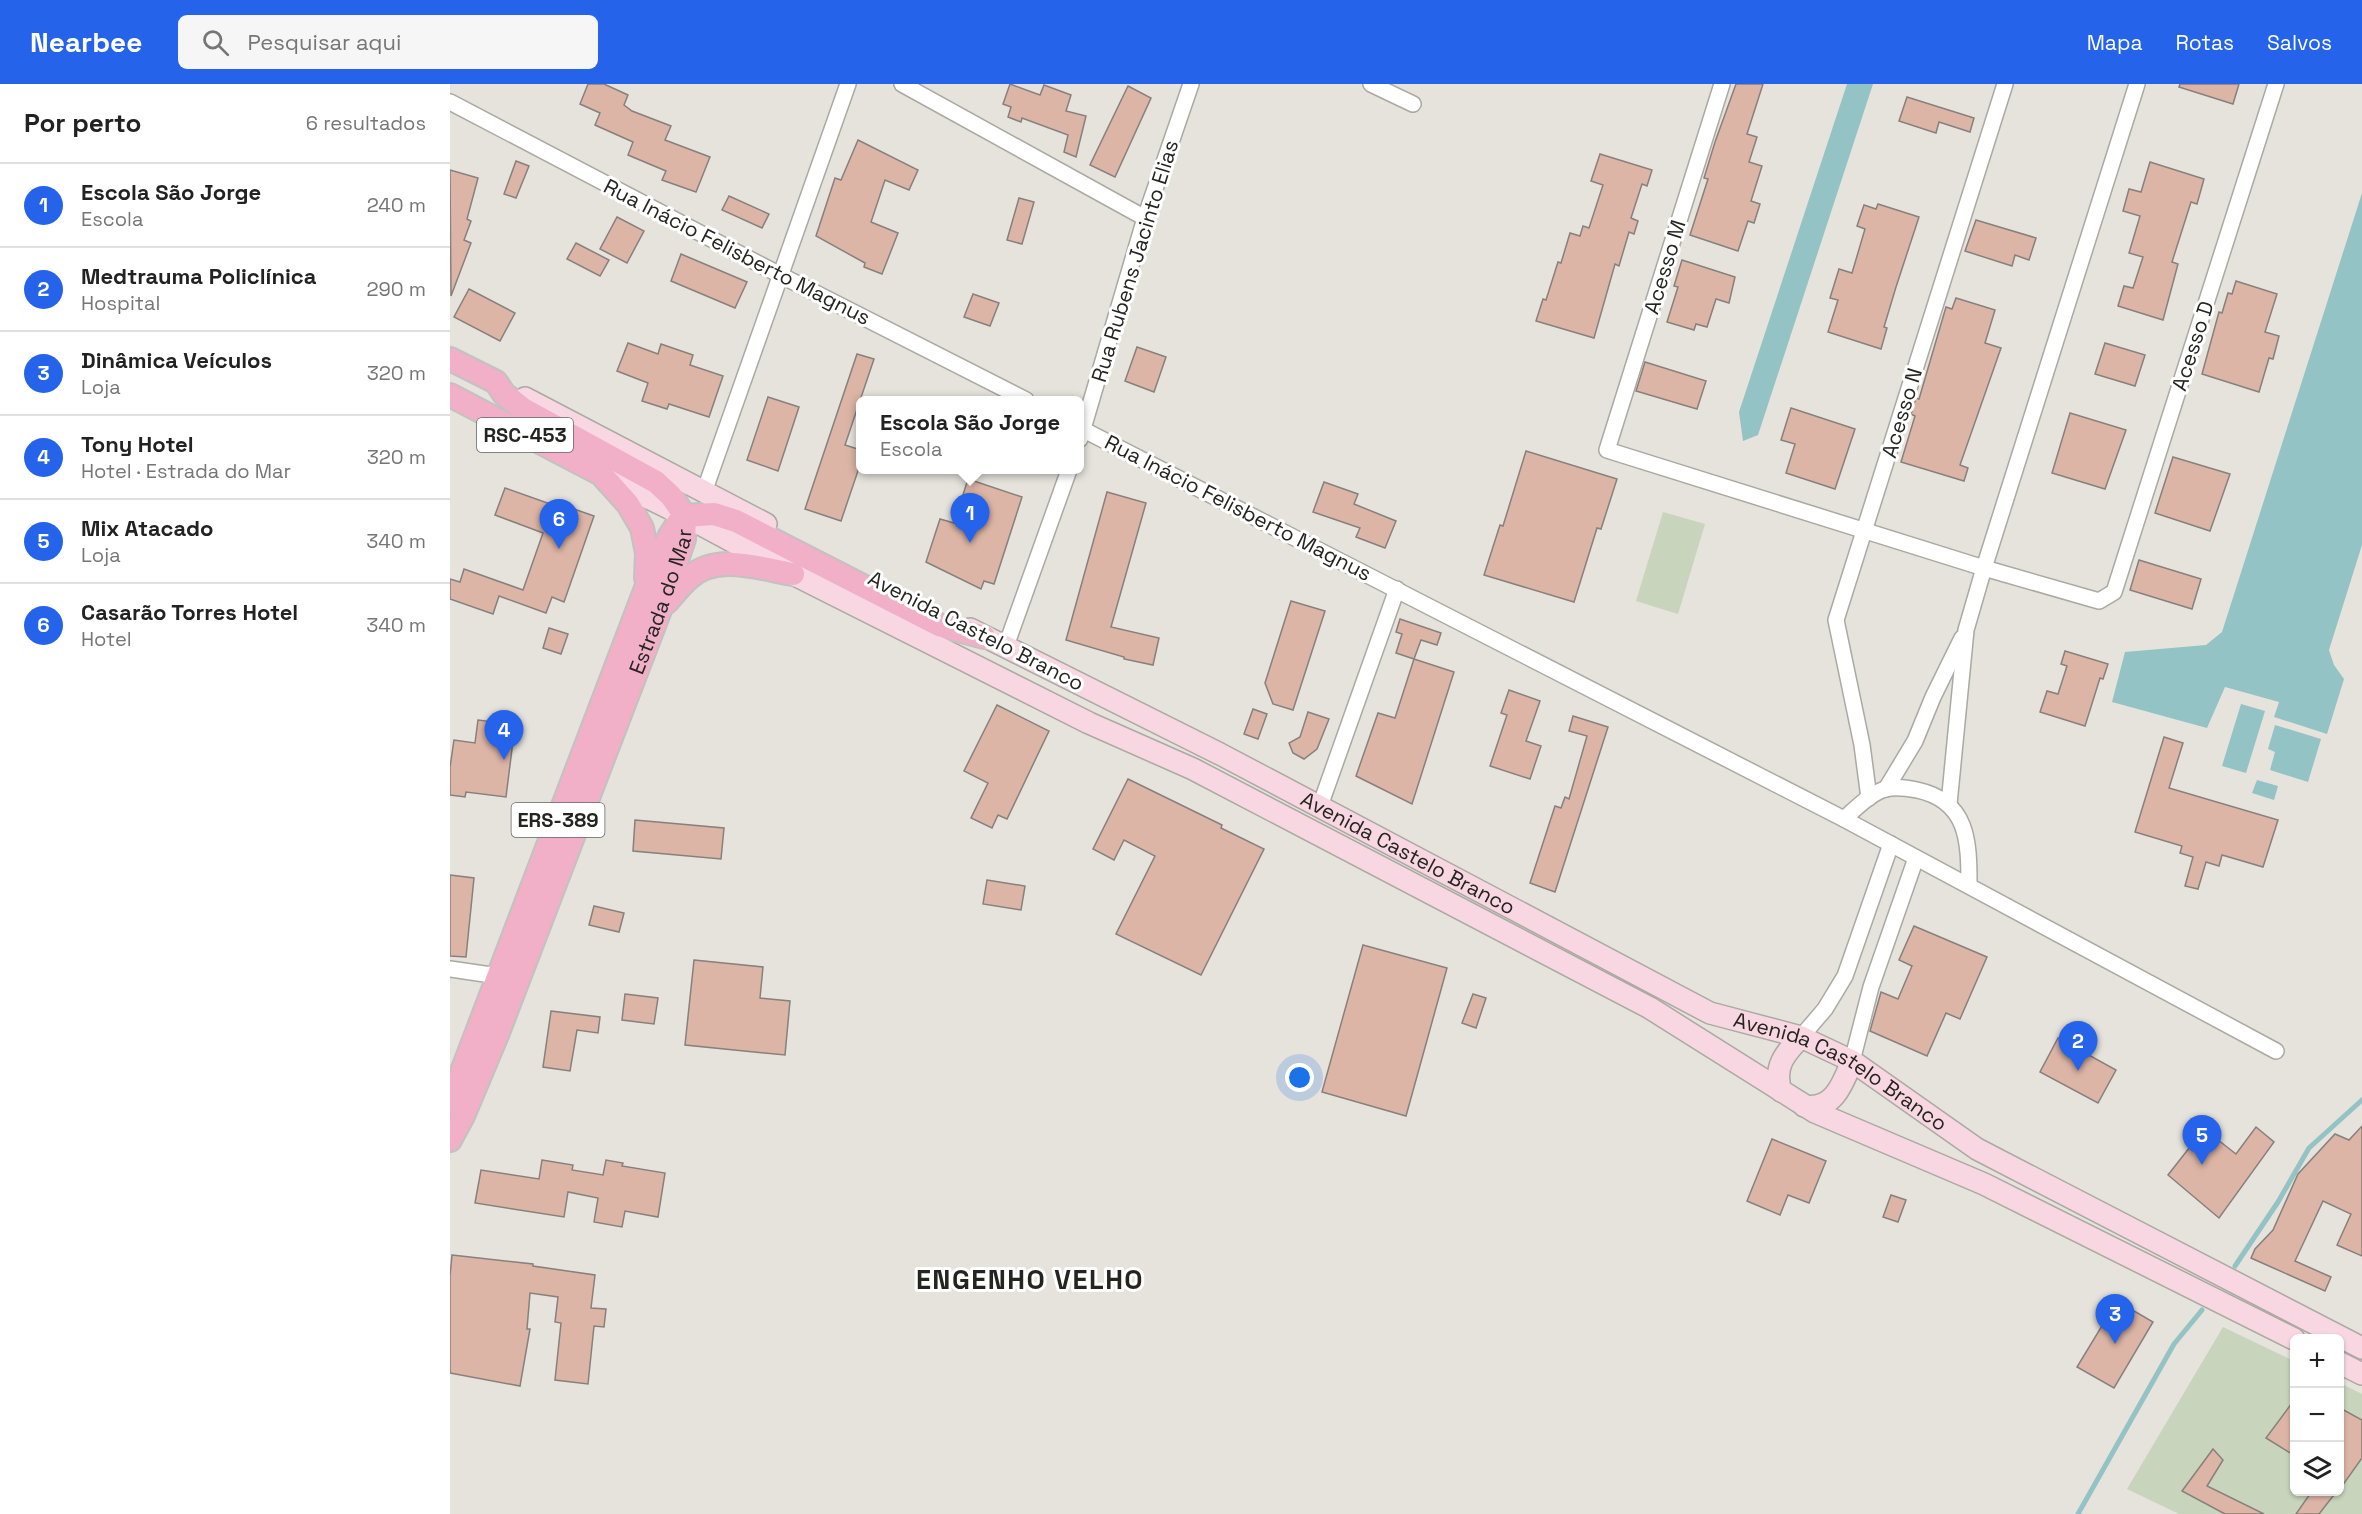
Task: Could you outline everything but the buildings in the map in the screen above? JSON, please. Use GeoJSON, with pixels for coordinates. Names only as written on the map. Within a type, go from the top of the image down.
{"type":"FeatureCollection","features":[{"type":"Feature","properties":{"kind":"main road","name":"Avenida Castelo Branco"},"geometry":{"type":"LineString","coordinates":[[450,359],[984,637],[1006,646],[1320,806],[1710,1013],[1801,1037],[1852,1061],[1977,1149],[2362,1348]]}},
{"type":"Feature","properties":{"kind":"main road"},"geometry":{"type":"LineString","coordinates":[[496,382],[504,394],[523,410],[656,482],[671,496],[685,516],[714,514],[736,521],[939,625],[984,637]]}},
{"type":"Feature","properties":{"kind":"main road","name":"Avenida Castelo Branco"},"geometry":{"type":"LineString","coordinates":[[450,395],[793,574],[1089,723],[1192,769],[1650,1008],[1804,1106],[1984,1184],[2290,1337]]}},
{"type":"Feature","properties":{"kind":"main road"},"geometry":{"type":"LineString","coordinates":[[601,474],[628,504],[642,528],[647,554],[646,588]]}},
{"type":"Feature","properties":{"kind":"main road","name":"Estrada do Mar"},"geometry":{"type":"LineString","coordinates":[[450,1103],[646,588],[669,537],[685,516]]}},
{"type":"Feature","properties":{"kind":"main road","name":"Estrada do Mar"},"geometry":{"type":"LineString","coordinates":[[450,1140],[463,1116],[497,1035],[660,610],[684,539],[685,516]]}},
{"type":"Feature","properties":{"kind":"main road"},"geometry":{"type":"LineString","coordinates":[[660,610],[689,577],[711,566],[732,564],[793,574]]}},
{"type":"Feature","properties":{"kind":"main road"},"geometry":{"type":"LineString","coordinates":[[1781,1091],[1778,1082],[1780,1062],[1791,1046],[1801,1037]]}},
{"type":"Feature","properties":{"kind":"main road"},"geometry":{"type":"LineString","coordinates":[[1804,1106],[1815,1108],[1833,1098],[1852,1061]]}},
{"type":"Feature","properties":{"kind":"main road"},"geometry":{"type":"LineString","coordinates":[[2344,1365],[2362,1374]]}},
{"type":"Feature","properties":{"kind":"street"},"geometry":{"type":"LineString","coordinates":[[704,492],[848,84]]}},
{"type":"Feature","properties":{"kind":"street"},"geometry":{"type":"LineString","coordinates":[[902,84],[1145,218]]}},
{"type":"Feature","properties":{"kind":"street","name":"Rua Rubens Jacinto Elias"},"geometry":{"type":"LineString","coordinates":[[1084,422],[1145,218],[1191,84]]}},
{"type":"Feature","properties":{"kind":"street"},"geometry":{"type":"LineString","coordinates":[[1371,84],[1413,104]]}},
{"type":"Feature","properties":{"kind":"street","name":"Acesso M"},"geometry":{"type":"LineString","coordinates":[[1722,84],[1608,450],[1864,531]]}},
{"type":"Feature","properties":{"kind":"street","name":"Acesso N"},"geometry":{"type":"LineString","coordinates":[[1869,798],[1862,745],[1836,620],[2005,84]]}},
{"type":"Feature","properties":{"kind":"street"},"geometry":{"type":"LineString","coordinates":[[1886,789],[1915,741],[1933,697],[1966,630],[2137,84]]}},
{"type":"Feature","properties":{"kind":"street","name":"Acesso D"},"geometry":{"type":"LineString","coordinates":[[1984,568],[2099,601],[2114,592],[2276,84]]}},
{"type":"Feature","properties":{"kind":"street","name":"Rua Inácio Felisberto Magnus"},"geometry":{"type":"LineString","coordinates":[[450,102],[782,276],[1018,396]]}},
{"type":"Feature","properties":{"kind":"street","name":"Rua Inácio Felisberto Magnus"},"geometry":{"type":"LineString","coordinates":[[1084,433],[1397,589],[1844,819],[2276,1051]]}},
{"type":"Feature","properties":{"kind":"street"},"geometry":{"type":"LineString","coordinates":[[1006,646],[1068,474]]}},
{"type":"Feature","properties":{"kind":"street"},"geometry":{"type":"LineString","coordinates":[[1864,531],[1984,568]]}},
{"type":"Feature","properties":{"kind":"street"},"geometry":{"type":"LineString","coordinates":[[1320,806],[1397,589]]}},
{"type":"Feature","properties":{"kind":"street"},"geometry":{"type":"LineString","coordinates":[[1949,804],[1966,630]]}},
{"type":"Feature","properties":{"kind":"street"},"geometry":{"type":"LineString","coordinates":[[1844,819],[1869,798],[1886,789],[1904,787],[1930,793],[1949,804],[1962,823],[1968,842],[1968,885]]}},
{"type":"Feature","properties":{"kind":"street"},"geometry":{"type":"LineString","coordinates":[[1801,1037],[1824,1009],[1845,976],[1891,844]]}},
{"type":"Feature","properties":{"kind":"street"},"geometry":{"type":"LineString","coordinates":[[1852,1061],[1871,987],[1916,858]]}},
{"type":"Feature","properties":{"kind":"street"},"geometry":{"type":"LineString","coordinates":[[450,969],[498,976]]}},
{"type":"Feature","properties":{"kind":"street"},"geometry":{"type":"LineString","coordinates":[[1845,976],[1871,987]]}},
{"type":"Feature","properties":{"kind":"green space"},"geometry":{"type":"Polygon","coordinates":[[[1663,512],[1705,524],[1678,614],[1636,601],[1663,512]]]}},
{"type":"Feature","properties":{"kind":"green space"},"geometry":{"type":"Polygon","coordinates":[[[2223,1327],[2290,1359],[2290,1496],[2344,1496],[2344,1385],[2362,1394],[2362,1514],[2179,1514],[2127,1489],[2223,1327]]]}},
{"type":"Feature","properties":{"kind":"water"},"geometry":{"type":"Polygon","coordinates":[[[1847,84],[1873,84],[1758,435],[1743,441],[1739,412],[1847,84]]]}},
{"type":"Feature","properties":{"kind":"water"},"geometry":{"type":"Polygon","coordinates":[[[2362,193],[2362,545],[2329,650],[2334,665],[2344,679],[2327,734],[2274,717],[2279,702],[2225,687],[2207,728],[2112,702],[2125,652],[2206,645],[2222,632],[2362,193]]]}},
{"type":"Feature","properties":{"kind":"water"},"geometry":{"type":"Polygon","coordinates":[[[2241,704],[2265,711],[2246,773],[2222,766],[2241,704]]]}},
{"type":"Feature","properties":{"kind":"water"},"geometry":{"type":"Polygon","coordinates":[[[2275,725],[2321,739],[2308,782],[2270,770],[2275,752],[2268,749],[2275,725]]]}},
{"type":"Feature","properties":{"kind":"water"},"geometry":{"type":"Polygon","coordinates":[[[2257,780],[2278,786],[2274,800],[2252,793],[2257,780]]]}},
{"type":"Feature","properties":{"kind":"waterway"},"geometry":{"type":"LineString","coordinates":[[2235,1266],[2278,1202],[2309,1148],[2362,1100]]}},
{"type":"Feature","properties":{"kind":"waterway"},"geometry":{"type":"LineString","coordinates":[[2078,1514],[2174,1344],[2202,1310]]}},
{"type":"Feature","properties":{"kind":"place","name":"Escola São Jorge"},"geometry":{"type":"Point","coordinates":[970,543]}},
{"type":"Feature","properties":{"kind":"place","name":"Casarão Torres Hotel"},"geometry":{"type":"Point","coordinates":[559,549]}},
{"type":"Feature","properties":{"kind":"place","name":"Tony Hotel"},"geometry":{"type":"Point","coordinates":[504,760]}},
{"type":"Feature","properties":{"kind":"place","name":"Medtrauma Policlínica"},"geometry":{"type":"Point","coordinates":[2078,1071]}},
{"type":"Feature","properties":{"kind":"place","name":"Mix Atacado"},"geometry":{"type":"Point","coordinates":[2202,1165]}},
{"type":"Feature","properties":{"kind":"place","name":"Dinâmica Veículos"},"geometry":{"type":"Point","coordinates":[2115,1344]}},
{"type":"Feature","properties":{"kind":"district","name":"ENGENHO VELHO"},"geometry":{"type":"Point","coordinates":[1030,1280]}}]}
